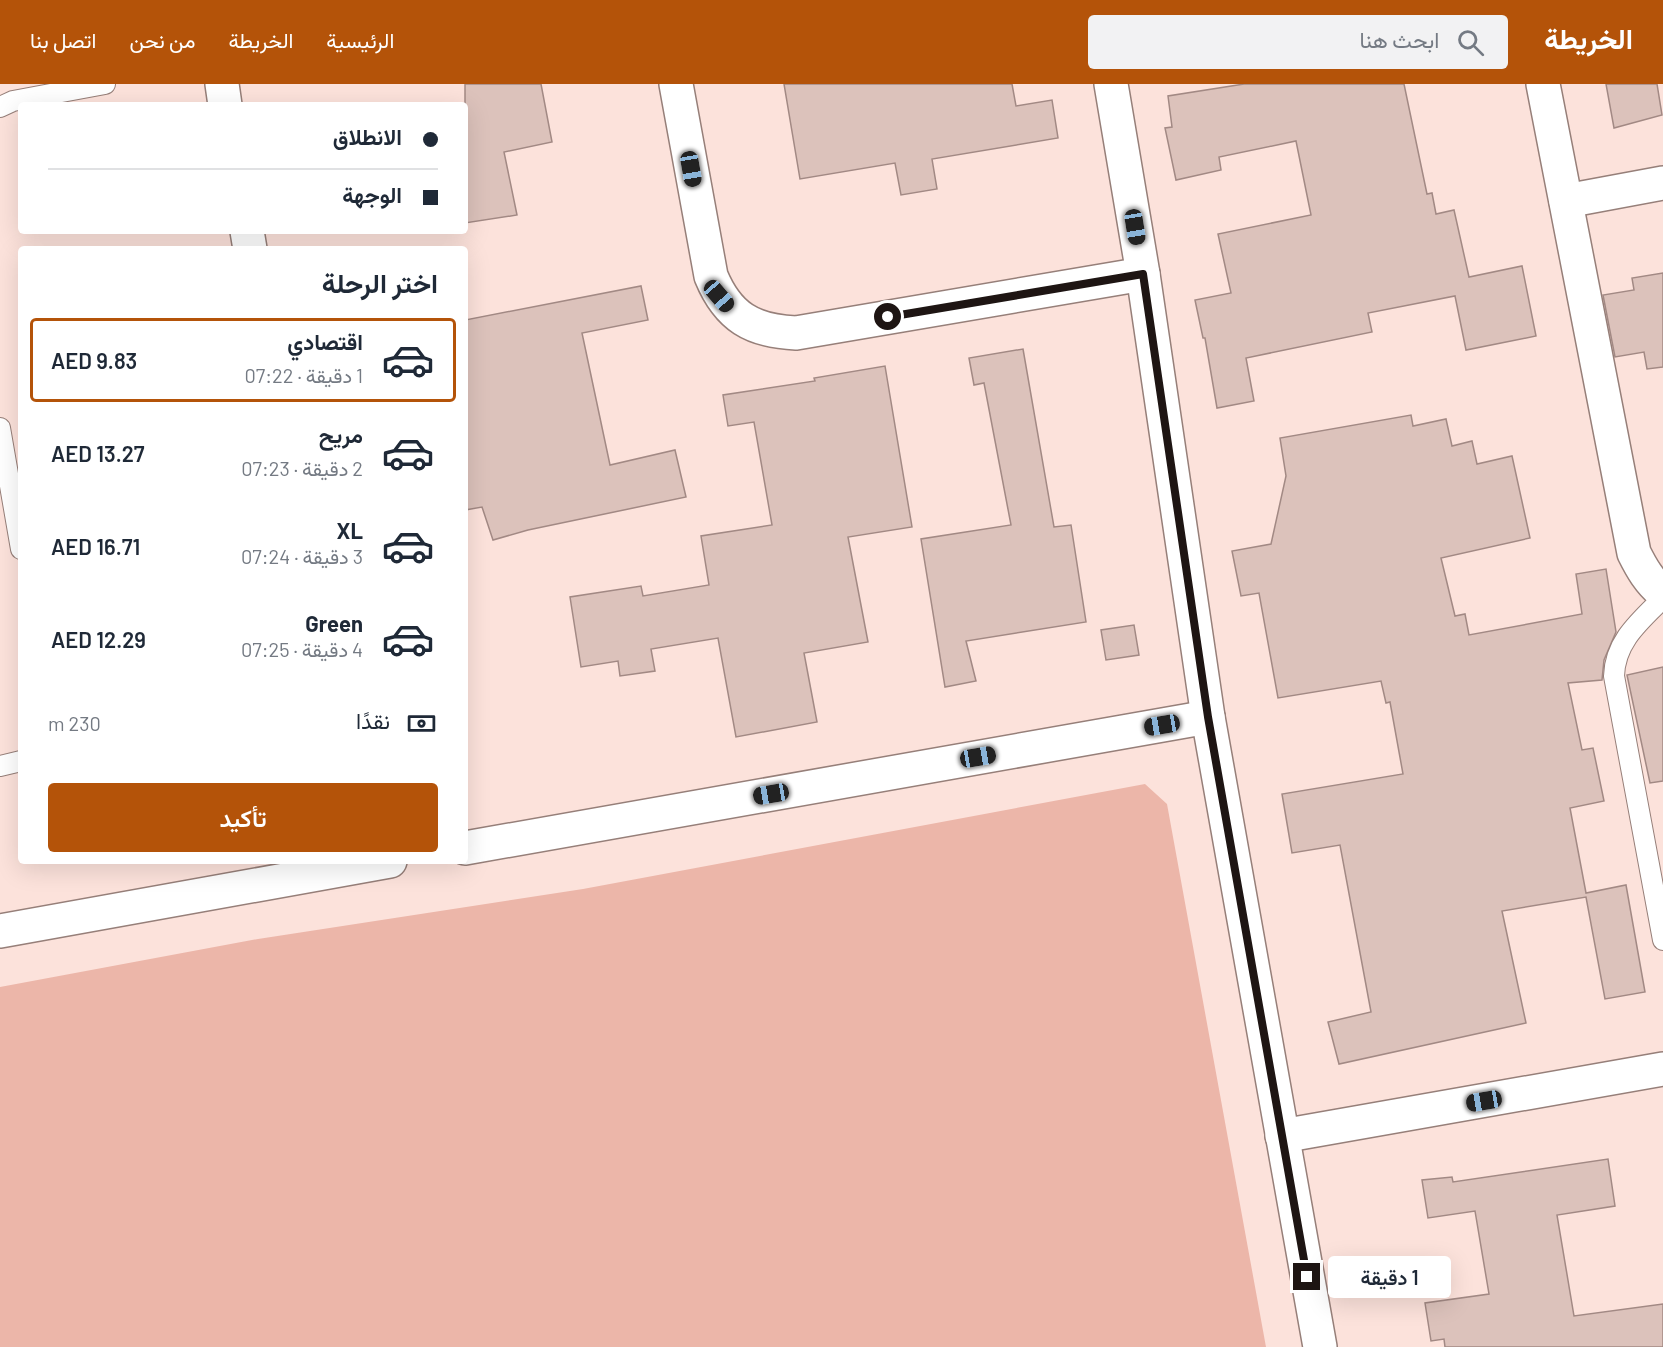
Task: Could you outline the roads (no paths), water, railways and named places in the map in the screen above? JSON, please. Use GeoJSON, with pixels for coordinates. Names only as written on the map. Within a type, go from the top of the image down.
{"type":"FeatureCollection","features":[{"type":"Feature","properties":{"kind":"street"},"geometry":{"type":"LineString","coordinates":[[222,84],[225,102]]}},
{"type":"Feature","properties":{"kind":"street"},"geometry":{"type":"LineString","coordinates":[[676,84],[711,276],[719,296],[734,313],[753,325],[773,332],[796,333],[1143,274]]}},
{"type":"Feature","properties":{"kind":"street"},"geometry":{"type":"LineString","coordinates":[[1111,84],[1143,274],[1208,717],[1320,1347]]}},
{"type":"Feature","properties":{"kind":"street"},"geometry":{"type":"LineString","coordinates":[[1544,84],[1634,553],[1647,577],[1663,593]]}},
{"type":"Feature","properties":{"kind":"street"},"geometry":{"type":"LineString","coordinates":[[1566,201],[1663,183]]}},
{"type":"Feature","properties":{"kind":"street"},"geometry":{"type":"LineString","coordinates":[[468,847],[1208,717]]}},
{"type":"Feature","properties":{"kind":"street"},"geometry":{"type":"LineString","coordinates":[[0,931],[354,864]]}},
{"type":"Feature","properties":{"kind":"street"},"geometry":{"type":"LineString","coordinates":[[1282,1136],[1663,1069]]}},
{"type":"Feature","properties":{"kind":"lane"},"geometry":{"type":"LineString","coordinates":[[0,107],[13,101],[105,84]]}},
{"type":"Feature","properties":{"kind":"lane"},"geometry":{"type":"LineString","coordinates":[[0,428],[18,532]]}},
{"type":"Feature","properties":{"kind":"lane"},"geometry":{"type":"LineString","coordinates":[[1663,598],[1621,644],[1614,676],[1663,940]]}},
{"type":"Feature","properties":{"kind":"lane"},"geometry":{"type":"LineString","coordinates":[[0,766],[18,762]]}}]}
